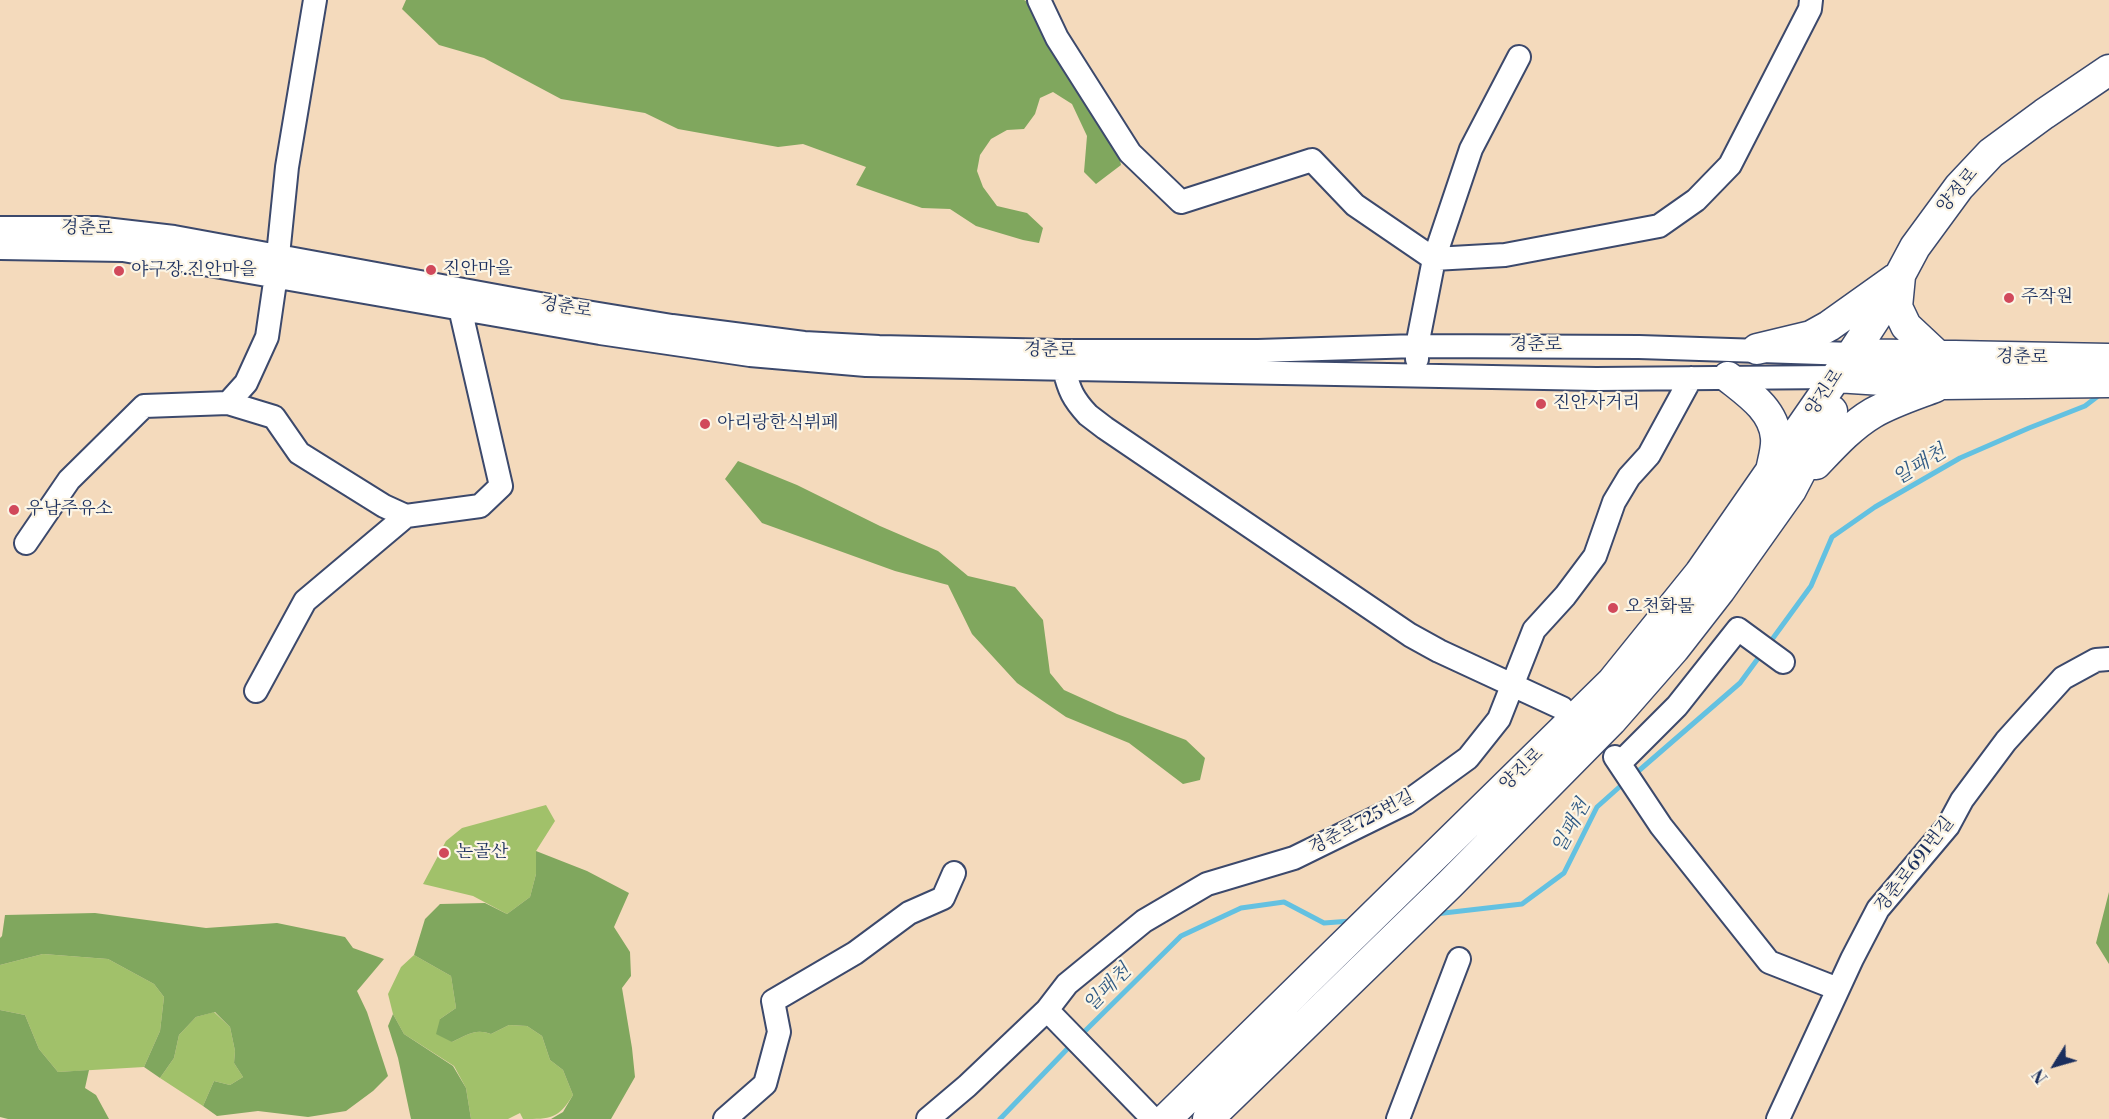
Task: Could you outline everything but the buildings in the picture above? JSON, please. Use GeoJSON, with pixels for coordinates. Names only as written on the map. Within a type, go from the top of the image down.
{"type":"FeatureCollection","features":[{"type":"Feature","properties":{"kind":"main road","name":"양정로"},"geometry":{"type":"LineString","coordinates":[[1844,369],[1884,305],[1915,247],[1959,187],[1991,153],[2109,70]]}},
{"type":"Feature","properties":{"kind":"main road"},"geometry":{"type":"LineString","coordinates":[[1757,350],[1811,336],[1900,276]]}},
{"type":"Feature","properties":{"kind":"main road"},"geometry":{"type":"LineString","coordinates":[[1900,276],[1898,307],[1906,326],[1936,356]]}},
{"type":"Feature","properties":{"kind":"main road","name":"경춘로"},"geometry":{"type":"LineString","coordinates":[[1844,369],[1936,356],[2107,374]]}},
{"type":"Feature","properties":{"kind":"main road","name":"경춘로"},"geometry":{"type":"LineString","coordinates":[[1844,369],[1944,384],[2107,374]]}},
{"type":"Feature","properties":{"kind":"main road","name":"양진로"},"geometry":{"type":"LineString","coordinates":[[1166,1119],[1612,682],[1829,419],[1844,369]]}},
{"type":"Feature","properties":{"kind":"main road"},"geometry":{"type":"LineString","coordinates":[[1728,377],[1753,397],[1770,417],[1776,438],[1781,480],[1873,413],[1944,384]]}},
{"type":"Feature","properties":{"kind":"main road","name":"양진로"},"geometry":{"type":"LineString","coordinates":[[1208,1119],[1450,884],[1611,721],[1674,649],[1720,590],[1781,480]]}},
{"type":"Feature","properties":{"kind":"street"},"geometry":{"type":"LineString","coordinates":[[228,403],[246,383],[267,338],[277,266],[286,167],[314,0]]}},
{"type":"Feature","properties":{"kind":"street"},"geometry":{"type":"LineString","coordinates":[[1039,0],[1057,38],[1130,153],[1181,202],[1312,160],[1355,205],[1434,259],[1505,255],[1659,226],[1696,200],[1730,165],[1810,9],[1811,0]]}},
{"type":"Feature","properties":{"kind":"street"},"geometry":{"type":"LineString","coordinates":[[1417,375],[1417,346],[1434,259],[1471,149],[1519,57]]}},
{"type":"Feature","properties":{"kind":"street","name":"경춘로"},"geometry":{"type":"LineString","coordinates":[[0,228],[96,228],[174,237],[277,266],[460,308],[600,333],[750,355],[866,364],[1596,379],[1728,377],[1844,369]]}},
{"type":"Feature","properties":{"kind":"street","name":"경춘로"},"geometry":{"type":"LineString","coordinates":[[0,248],[123,250],[277,266],[348,268],[672,326],[804,342],[879,347],[1060,351],[1258,351],[1417,346],[1639,347],[1757,350],[1844,369]]}},
{"type":"Feature","properties":{"kind":"street"},"geometry":{"type":"LineString","coordinates":[[256,691],[305,601],[405,516],[480,506],[501,486],[460,308]]}},
{"type":"Feature","properties":{"kind":"street"},"geometry":{"type":"LineString","coordinates":[[1064,369],[1069,390],[1076,402],[1105,428],[1410,635],[1512,686],[1562,708]]}},
{"type":"Feature","properties":{"kind":"street","name":"경춘로725번길"},"geometry":{"type":"LineString","coordinates":[[928,1119],[1051,1014],[1067,984],[1144,921],[1207,884],[1294,858],[1406,803],[1468,758],[1499,719],[1534,630],[1565,596],[1595,556],[1614,502],[1629,477],[1649,455],[1691,378]]}},
{"type":"Feature","properties":{"kind":"street"},"geometry":{"type":"LineString","coordinates":[[26,543],[69,480],[144,406],[228,403],[274,417],[299,453],[384,506],[405,516]]}},
{"type":"Feature","properties":{"kind":"street"},"geometry":{"type":"LineString","coordinates":[[1778,659],[1738,629],[1677,706],[1617,760],[1661,826],[1769,962],[1838,988]]}},
{"type":"Feature","properties":{"kind":"street","name":"경춘로691번길"},"geometry":{"type":"LineString","coordinates":[[1778,1119],[1838,988],[1878,909],[1948,826],[1962,800],[2006,741],[2062,678],[2096,660],[2109,659]]}},
{"type":"Feature","properties":{"kind":"street"},"geometry":{"type":"LineString","coordinates":[[725,1119],[765,1084],[779,1032],[773,1000],[855,953],[909,913],[943,898],[954,873]]}},
{"type":"Feature","properties":{"kind":"street"},"geometry":{"type":"LineString","coordinates":[[1398,1119],[1459,959]]}},
{"type":"Feature","properties":{"kind":"street"},"geometry":{"type":"LineString","coordinates":[[1051,1014],[1153,1119]]}},
{"type":"Feature","properties":{"kind":"green space"},"geometry":{"type":"Polygon","coordinates":[[[406,0],[1024,0],[1028,2],[1059,59],[1117,144],[1121,165],[1096,184],[1084,172],[1087,136],[1072,104],[1053,92],[1040,98],[1035,114],[1024,129],[1007,130],[991,139],[980,155],[977,171],[983,187],[997,206],[1027,213],[1043,228],[1039,243],[1023,240],[976,226],[950,209],[922,208],[856,185],[866,167],[803,144],[778,147],[678,129],[645,113],[561,99],[484,58],[439,45],[402,9],[406,0]]]}},
{"type":"Feature","properties":{"kind":"green space"},"geometry":{"type":"Polygon","coordinates":[[[738,461],[797,485],[880,526],[938,551],[968,576],[1015,587],[1043,620],[1050,673],[1064,690],[1117,714],[1186,740],[1205,758],[1200,780],[1183,784],[1129,743],[1066,717],[1017,683],[972,634],[948,585],[895,571],[762,523],[725,479],[738,461]]]}},
{"type":"Feature","properties":{"kind":"green space"},"geometry":{"type":"Polygon","coordinates":[[[546,805],[555,821],[536,851],[536,874],[530,897],[507,914],[473,896],[423,884],[446,841],[462,828],[546,805]]]}},
{"type":"Feature","properties":{"kind":"green space"},"geometry":{"type":"Polygon","coordinates":[[[536,851],[587,871],[629,893],[614,927],[630,952],[631,976],[622,988],[635,1077],[611,1119],[551,1119],[563,1112],[573,1095],[563,1070],[550,1060],[542,1036],[527,1026],[509,1025],[491,1034],[476,1032],[452,1042],[436,1034],[440,1019],[456,1008],[451,976],[414,955],[425,919],[440,904],[485,903],[507,914],[530,897],[536,874],[536,851]]]}},
{"type":"Feature","properties":{"kind":"green space"},"geometry":{"type":"Polygon","coordinates":[[[2109,892],[2109,964],[2096,943],[2109,892]]]}},
{"type":"Feature","properties":{"kind":"green space"},"geometry":{"type":"Polygon","coordinates":[[[95,913],[206,928],[277,923],[345,937],[353,948],[384,959],[357,991],[367,1012],[388,1076],[373,1091],[346,1111],[308,1117],[258,1111],[217,1116],[203,1106],[214,1081],[230,1085],[243,1077],[234,1063],[235,1051],[230,1027],[215,1012],[196,1017],[179,1035],[174,1058],[160,1078],[144,1067],[160,1031],[164,997],[154,984],[108,959],[43,954],[0,965],[0,938],[5,915],[95,913]]]}},
{"type":"Feature","properties":{"kind":"green space"},"geometry":{"type":"Polygon","coordinates":[[[43,954],[108,959],[154,984],[164,997],[160,1031],[144,1067],[58,1072],[39,1049],[25,1015],[0,1010],[0,965],[43,954]]]}},
{"type":"Feature","properties":{"kind":"green space"},"geometry":{"type":"Polygon","coordinates":[[[414,955],[451,976],[456,1008],[440,1019],[452,1042],[476,1032],[491,1034],[509,1025],[527,1026],[542,1036],[550,1060],[563,1070],[573,1095],[563,1109],[553,1116],[541,1119],[523,1119],[520,1113],[508,1119],[471,1119],[466,1088],[454,1066],[404,1034],[393,1014],[388,994],[401,967],[414,955]]]}},
{"type":"Feature","properties":{"kind":"green space"},"geometry":{"type":"Polygon","coordinates":[[[0,1010],[25,1015],[39,1049],[58,1072],[89,1070],[85,1088],[96,1095],[109,1119],[8,1119],[0,1117],[0,1010]]]}},
{"type":"Feature","properties":{"kind":"green space"},"geometry":{"type":"Polygon","coordinates":[[[214,1012],[230,1027],[235,1051],[234,1063],[243,1077],[230,1085],[214,1081],[203,1106],[160,1078],[174,1058],[179,1035],[196,1017],[214,1012]]]}},
{"type":"Feature","properties":{"kind":"green space"},"geometry":{"type":"Polygon","coordinates":[[[393,1014],[404,1034],[453,1066],[466,1088],[471,1119],[411,1119],[398,1058],[388,1026],[393,1014]]]}},
{"type":"Feature","properties":{"kind":"waterway","name":"일패천"},"geometry":{"type":"LineString","coordinates":[[1768,645],[1811,586],[1832,537],[1875,507],[1960,458],[2085,406],[2102,393]]}},
{"type":"Feature","properties":{"kind":"waterway","name":"일패천"},"geometry":{"type":"LineString","coordinates":[[1635,774],[1740,683],[1762,653]]}},
{"type":"Feature","properties":{"kind":"waterway","name":"일패천"},"geometry":{"type":"LineString","coordinates":[[1435,914],[1522,904],[1564,873],[1597,807],[1625,782]]}},
{"type":"Feature","properties":{"kind":"waterway","name":"일패천"},"geometry":{"type":"LineString","coordinates":[[1080,1036],[1181,936],[1241,908],[1284,902],[1324,923],[1351,921]]}},
{"type":"Feature","properties":{"kind":"waterway","name":"일패천"},"geometry":{"type":"LineString","coordinates":[[1000,1119],[1072,1044]]}},
{"type":"Feature","properties":{"kind":"place","name":"진안마을"},"geometry":{"type":"Point","coordinates":[431,270]}},
{"type":"Feature","properties":{"kind":"place","name":"야구장.진안마을"},"geometry":{"type":"Point","coordinates":[119,271]}},
{"type":"Feature","properties":{"kind":"place","name":"주작원"},"geometry":{"type":"Point","coordinates":[2009,298]}},
{"type":"Feature","properties":{"kind":"place","name":"진안사거리"},"geometry":{"type":"Point","coordinates":[1541,404]}},
{"type":"Feature","properties":{"kind":"place","name":"아리랑한식뷔페"},"geometry":{"type":"Point","coordinates":[705,424]}},
{"type":"Feature","properties":{"kind":"place","name":"우남주유소"},"geometry":{"type":"Point","coordinates":[14,510]}},
{"type":"Feature","properties":{"kind":"place","name":"오천화물"},"geometry":{"type":"Point","coordinates":[1613,608]}},
{"type":"Feature","properties":{"kind":"place","name":"논골산"},"geometry":{"type":"Point","coordinates":[444,853]}}]}
